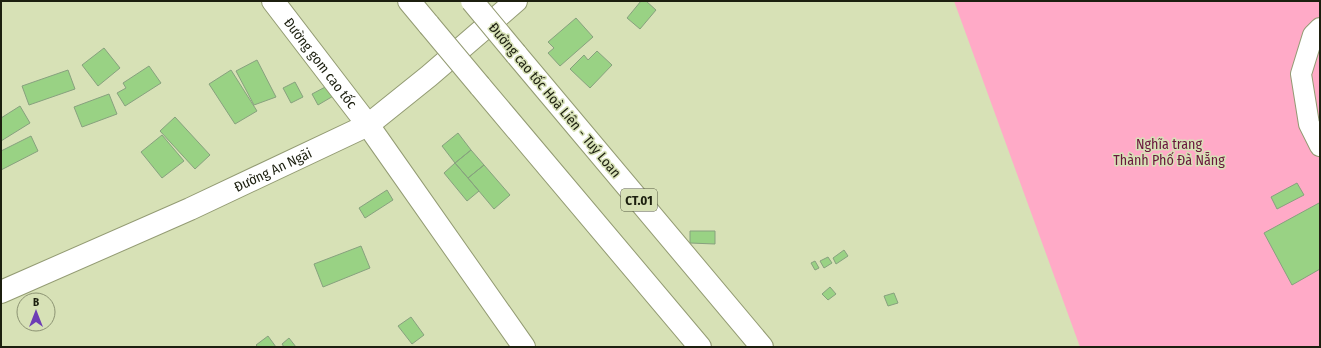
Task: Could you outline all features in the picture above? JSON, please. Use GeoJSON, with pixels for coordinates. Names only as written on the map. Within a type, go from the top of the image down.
{"type":"FeatureCollection","features":[{"type":"Feature","properties":{"kind":"main road","name":"Đường gom cao tốc"},"geometry":{"type":"LineString","coordinates":[[273,1],[368,125],[524,347]]}},
{"type":"Feature","properties":{"kind":"main road"},"geometry":{"type":"LineString","coordinates":[[409,1],[700,347]]}},
{"type":"Feature","properties":{"kind":"main road","name":"Đường cao tốc Hoà Liên - Tuý Loan"},"geometry":{"type":"LineString","coordinates":[[472,1],[762,347]]}},
{"type":"Feature","properties":{"kind":"main road","name":"Đường An Ngãi"},"geometry":{"type":"LineString","coordinates":[[1,292],[190,209],[368,125],[516,1]]}},
{"type":"Feature","properties":{"kind":"street"},"geometry":{"type":"LineString","coordinates":[[1320,28],[1312,35],[1301,74],[1309,124],[1320,146]]}},
{"type":"Feature","properties":{"kind":"green space","name":"Nghĩa trang Thành Phố Đà Nẵng"},"geometry":{"type":"Polygon","coordinates":[[[954,1],[1320,1],[1320,347],[1080,347],[954,1]]]}},
{"type":"Feature","properties":{"kind":"building"},"geometry":{"type":"Polygon","coordinates":[[[641,1],[646,1],[656,10],[640,29],[627,18],[641,1]]]}},
{"type":"Feature","properties":{"kind":"building"},"geometry":{"type":"Polygon","coordinates":[[[576,18],[593,37],[560,66],[548,53],[554,48],[548,42],[576,18]]]}},
{"type":"Feature","properties":{"kind":"building"},"geometry":{"type":"Polygon","coordinates":[[[104,48],[120,68],[98,86],[82,65],[104,48]]]}},
{"type":"Feature","properties":{"kind":"building"},"geometry":{"type":"Polygon","coordinates":[[[597,51],[612,65],[590,88],[570,69],[584,55],[588,60],[597,51]]]}},
{"type":"Feature","properties":{"kind":"building"},"geometry":{"type":"Polygon","coordinates":[[[257,60],[276,97],[254,105],[236,71],[257,60]]]}},
{"type":"Feature","properties":{"kind":"building"},"geometry":{"type":"Polygon","coordinates":[[[149,66],[161,83],[125,106],[117,93],[126,88],[123,83],[149,66]]]}},
{"type":"Feature","properties":{"kind":"building"},"geometry":{"type":"Polygon","coordinates":[[[68,70],[75,89],[29,105],[22,86],[68,70]]]}},
{"type":"Feature","properties":{"kind":"building"},"geometry":{"type":"Polygon","coordinates":[[[231,70],[257,111],[235,124],[209,84],[231,70]]]}},
{"type":"Feature","properties":{"kind":"building"},"geometry":{"type":"Polygon","coordinates":[[[295,82],[303,97],[291,103],[283,88],[295,82]]]}},
{"type":"Feature","properties":{"kind":"building"},"geometry":{"type":"Polygon","coordinates":[[[329,85],[335,95],[318,105],[312,94],[329,85]]]}},
{"type":"Feature","properties":{"kind":"building"},"geometry":{"type":"Polygon","coordinates":[[[109,94],[117,114],[82,127],[74,107],[109,94]]]}},
{"type":"Feature","properties":{"kind":"building"},"geometry":{"type":"Polygon","coordinates":[[[20,106],[30,123],[1,141],[1,118],[20,106]]]}},
{"type":"Feature","properties":{"kind":"building"},"geometry":{"type":"Polygon","coordinates":[[[175,117],[210,155],[195,169],[160,131],[175,117]]]}},
{"type":"Feature","properties":{"kind":"building"},"geometry":{"type":"Polygon","coordinates":[[[458,133],[471,150],[455,163],[442,146],[458,133]]]}},
{"type":"Feature","properties":{"kind":"building"},"geometry":{"type":"Polygon","coordinates":[[[162,135],[184,161],[162,178],[141,152],[162,135]]]}},
{"type":"Feature","properties":{"kind":"building"},"geometry":{"type":"Polygon","coordinates":[[[31,136],[38,151],[1,170],[1,151],[31,136]]]}},
{"type":"Feature","properties":{"kind":"building"},"geometry":{"type":"Polygon","coordinates":[[[471,150],[484,165],[468,178],[455,163],[471,150]]]}},
{"type":"Feature","properties":{"kind":"building"},"geometry":{"type":"Polygon","coordinates":[[[455,163],[479,191],[467,201],[444,173],[455,163]]]}},
{"type":"Feature","properties":{"kind":"building"},"geometry":{"type":"Polygon","coordinates":[[[484,165],[510,195],[494,209],[468,178],[484,165]]]}},
{"type":"Feature","properties":{"kind":"building"},"geometry":{"type":"Polygon","coordinates":[[[1297,183],[1304,195],[1277,209],[1271,197],[1297,183]]]}},
{"type":"Feature","properties":{"kind":"building"},"geometry":{"type":"Polygon","coordinates":[[[387,190],[393,200],[365,218],[359,208],[387,190]]]}},
{"type":"Feature","properties":{"kind":"building"},"geometry":{"type":"Polygon","coordinates":[[[1319,203],[1320,269],[1292,285],[1264,233],[1319,203]]]}},
{"type":"Feature","properties":{"kind":"building"},"geometry":{"type":"Polygon","coordinates":[[[690,231],[715,231],[715,244],[690,243],[690,231]]]}},
{"type":"Feature","properties":{"kind":"building"},"geometry":{"type":"Polygon","coordinates":[[[361,246],[370,268],[323,287],[314,264],[361,246]]]}},
{"type":"Feature","properties":{"kind":"building"},"geometry":{"type":"Polygon","coordinates":[[[844,250],[848,256],[836,264],[833,258],[844,250]]]}},
{"type":"Feature","properties":{"kind":"building"},"geometry":{"type":"Polygon","coordinates":[[[828,257],[832,263],[824,268],[820,261],[828,257]]]}},
{"type":"Feature","properties":{"kind":"building"},"geometry":{"type":"Polygon","coordinates":[[[815,261],[819,268],[815,270],[811,263],[815,261]]]}},
{"type":"Feature","properties":{"kind":"building"},"geometry":{"type":"Polygon","coordinates":[[[830,287],[836,294],[828,300],[822,294],[830,287]]]}},
{"type":"Feature","properties":{"kind":"building"},"geometry":{"type":"Polygon","coordinates":[[[894,293],[898,303],[888,306],[884,296],[894,293]]]}},
{"type":"Feature","properties":{"kind":"building"},"geometry":{"type":"Polygon","coordinates":[[[411,317],[424,335],[412,344],[398,326],[411,317]]]}},
{"type":"Feature","properties":{"kind":"building"},"geometry":{"type":"Polygon","coordinates":[[[268,336],[276,347],[258,347],[256,345],[268,336]]]}},
{"type":"Feature","properties":{"kind":"building"},"geometry":{"type":"Polygon","coordinates":[[[289,338],[296,347],[284,347],[282,344],[289,338]]]}}]}
